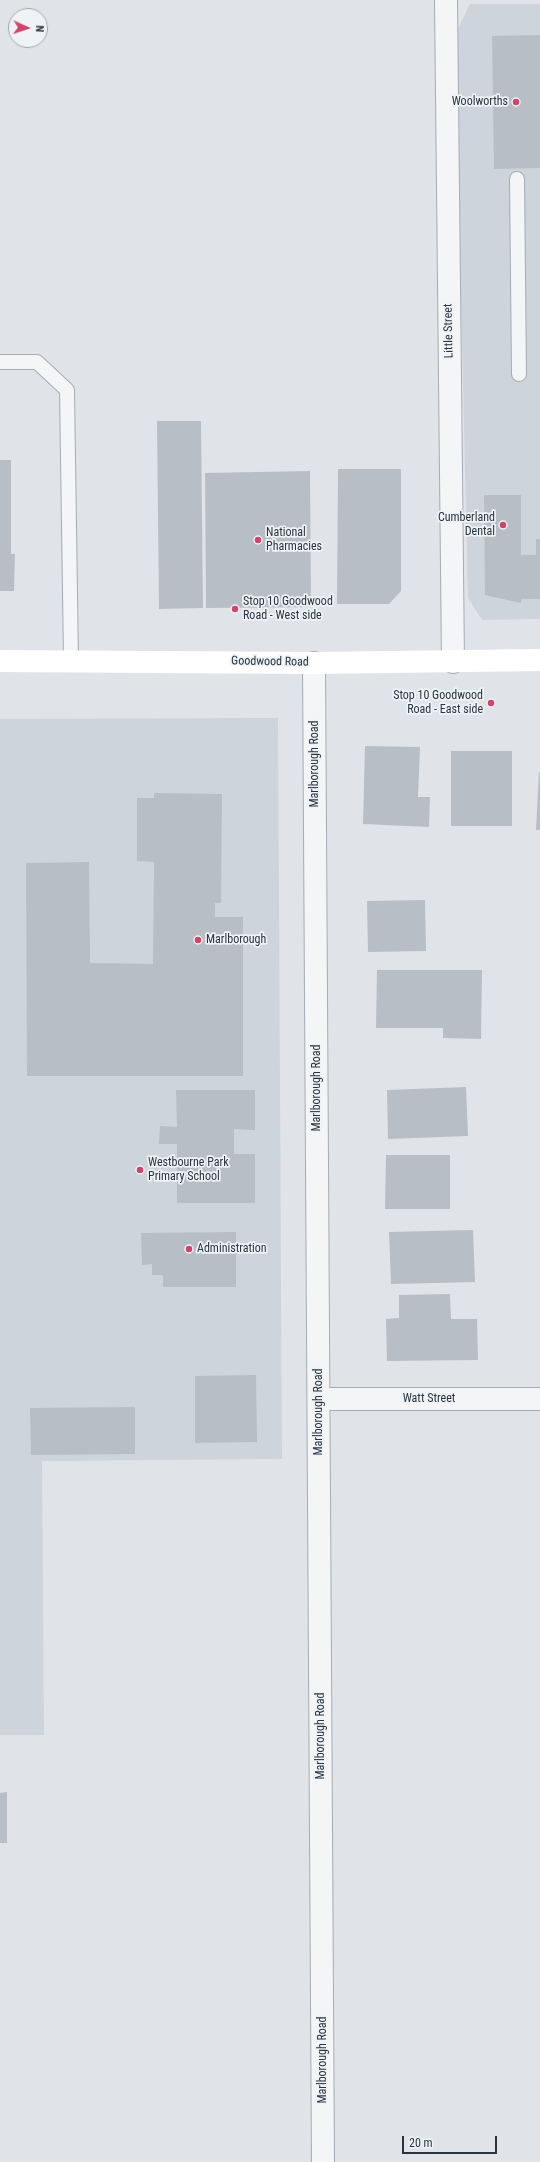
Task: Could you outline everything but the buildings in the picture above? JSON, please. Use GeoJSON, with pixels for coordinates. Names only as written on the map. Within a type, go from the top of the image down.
{"type":"FeatureCollection","features":[{"type":"Feature","properties":{"kind":"main road","name":"Goodwood Road"},"geometry":{"type":"LineString","coordinates":[[0,661],[71,660],[314,663],[540,660]]}},
{"type":"Feature","properties":{"kind":"street","name":"Little Street"},"geometry":{"type":"LineString","coordinates":[[446,0],[453,662]]}},
{"type":"Feature","properties":{"kind":"street","name":"Marlborough Road"},"geometry":{"type":"LineString","coordinates":[[314,663],[324,2162]]}},
{"type":"Feature","properties":{"kind":"street","name":"Watt Street"},"geometry":{"type":"LineString","coordinates":[[319,1399],[540,1399]]}},
{"type":"Feature","properties":{"kind":"lane"},"geometry":{"type":"LineString","coordinates":[[517,179],[519,374]]}},
{"type":"Feature","properties":{"kind":"lane"},"geometry":{"type":"LineString","coordinates":[[0,362],[36,362],[67,390],[71,660]]}},
{"type":"Feature","properties":{"kind":"shaded area"},"geometry":{"type":"Polygon","coordinates":[[[470,4],[540,4],[540,619],[482,620],[468,598],[455,35],[470,4]]]}},
{"type":"Feature","properties":{"kind":"shaded area","name":"Westbourne Park Primary School"},"geometry":{"type":"Polygon","coordinates":[[[278,718],[282,1459],[42,1461],[44,1735],[0,1735],[0,719],[278,718]]]}},
{"type":"Feature","properties":{"kind":"place","name":"Woolworths"},"geometry":{"type":"Point","coordinates":[516,102]}},
{"type":"Feature","properties":{"kind":"place","name":"Cumberland Dental"},"geometry":{"type":"Point","coordinates":[503,525]}},
{"type":"Feature","properties":{"kind":"place","name":"National Pharmacies"},"geometry":{"type":"Point","coordinates":[258,540]}},
{"type":"Feature","properties":{"kind":"place","name":"Stop 10 Goodwood Road - West side"},"geometry":{"type":"Point","coordinates":[235,609]}},
{"type":"Feature","properties":{"kind":"place","name":"Stop 10 Goodwood Road - East side"},"geometry":{"type":"Point","coordinates":[491,703]}},
{"type":"Feature","properties":{"kind":"place","name":"Marlborough"},"geometry":{"type":"Point","coordinates":[198,940]}},
{"type":"Feature","properties":{"kind":"place","name":"Westbourne Park Primary School"},"geometry":{"type":"Point","coordinates":[140,1170]}},
{"type":"Feature","properties":{"kind":"place","name":"Administration"},"geometry":{"type":"Point","coordinates":[189,1249]}}]}
